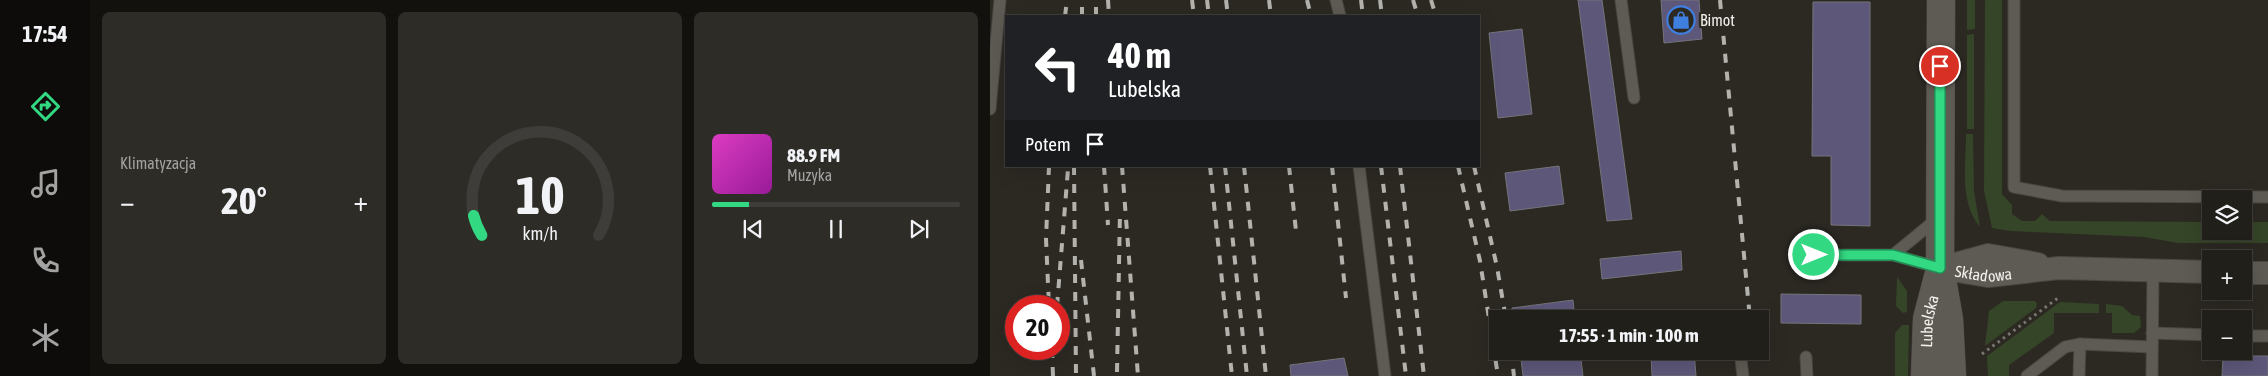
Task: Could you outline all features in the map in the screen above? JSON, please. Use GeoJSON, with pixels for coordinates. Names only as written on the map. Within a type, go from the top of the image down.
{"type":"FeatureCollection","features":[{"type":"Feature","properties":{"kind":"street","name":"Lubelska"},"geometry":{"type":"LineString","coordinates":[[1941,0],[1940,268],[1949,319],[1952,376]]}},
{"type":"Feature","properties":{"kind":"street","name":"Składowa"},"geometry":{"type":"LineString","coordinates":[[1940,268],[1988,256],[2059,268],[2202,272]]}},
{"type":"Feature","properties":{"kind":"street","name":"Lubelska"},"geometry":{"type":"LineString","coordinates":[[1925,376],[1927,319],[1940,268]]}},
{"type":"Feature","properties":{"kind":"street"},"geometry":{"type":"LineString","coordinates":[[2252,273],[2268,273]]}},
{"type":"Feature","properties":{"kind":"lane"},"geometry":{"type":"LineString","coordinates":[[990,109],[1000,0]]}},
{"type":"Feature","properties":{"kind":"lane"},"geometry":{"type":"LineString","coordinates":[[1336,0],[1340,15]]}},
{"type":"Feature","properties":{"kind":"lane"},"geometry":{"type":"LineString","coordinates":[[1621,0],[1634,98]]}},
{"type":"Feature","properties":{"kind":"lane"},"geometry":{"type":"LineString","coordinates":[[2014,0],[2014,188],[2062,196],[2268,197]]}},
{"type":"Feature","properties":{"kind":"lane"},"geometry":{"type":"LineString","coordinates":[[1360,167],[1385,376]]}},
{"type":"Feature","properties":{"kind":"lane"},"geometry":{"type":"LineString","coordinates":[[1893,255],[1940,216]]}},
{"type":"Feature","properties":{"kind":"lane"},"geometry":{"type":"LineString","coordinates":[[1814,255],[1893,255],[1940,268]]}},
{"type":"Feature","properties":{"kind":"lane"},"geometry":{"type":"LineString","coordinates":[[2152,376],[2153,272]]}},
{"type":"Feature","properties":{"kind":"lane"},"geometry":{"type":"LineString","coordinates":[[2152,333],[2202,335]]}},
{"type":"Feature","properties":{"kind":"lane"},"geometry":{"type":"LineString","coordinates":[[2252,336],[2268,336]]}},
{"type":"Feature","properties":{"kind":"lane"},"geometry":{"type":"LineString","coordinates":[[2027,376],[2065,347],[2080,344],[2152,347]]}},
{"type":"Feature","properties":{"kind":"lane"},"geometry":{"type":"LineString","coordinates":[[2079,376],[2080,344]]}},
{"type":"Feature","properties":{"kind":"lane"},"geometry":{"type":"LineString","coordinates":[[1806,357],[1806,376]]}},
{"type":"Feature","properties":{"kind":"lane"},"geometry":{"type":"LineString","coordinates":[[1741,360],[1743,376]]}},
{"type":"Feature","properties":{"kind":"lane"},"geometry":{"type":"LineString","coordinates":[[2042,363],[2042,376]]}},
{"type":"Feature","properties":{"kind":"path"},"geometry":{"type":"LineString","coordinates":[[1982,354],[2058,298]]}},
{"type":"Feature","properties":{"kind":"green space"},"geometry":{"type":"Polygon","coordinates":[[[1967,0],[1975,0],[1975,29],[1967,30],[1967,0]]]}},
{"type":"Feature","properties":{"kind":"green space"},"geometry":{"type":"Polygon","coordinates":[[[1985,0],[2002,0],[2002,194],[2012,205],[2012,214],[2022,221],[2035,221],[2042,214],[2050,221],[2202,222],[2202,240],[2252,240],[2252,222],[2268,222],[2268,243],[2178,243],[2144,237],[2010,231],[1992,228],[1984,191],[1985,0]]]}},
{"type":"Feature","properties":{"kind":"green space"},"geometry":{"type":"Polygon","coordinates":[[[1974,34],[1974,129],[1967,129],[1967,35],[1974,34]]]}},
{"type":"Feature","properties":{"kind":"green space"},"geometry":{"type":"Polygon","coordinates":[[[1966,134],[1973,134],[1974,191],[1980,227],[1973,217],[1966,195],[1966,134]]]}},
{"type":"Feature","properties":{"kind":"green space"},"geometry":{"type":"Polygon","coordinates":[[[1897,277],[1907,291],[1907,312],[1903,313],[1896,306],[1897,277]]]}},
{"type":"Feature","properties":{"kind":"green space"},"geometry":{"type":"Polygon","coordinates":[[[2003,301],[2035,301],[2037,304],[2036,308],[1985,346],[1989,311],[2003,301]]]}},
{"type":"Feature","properties":{"kind":"green space"},"geometry":{"type":"Polygon","coordinates":[[[2060,302],[2099,304],[2099,313],[2054,313],[2054,333],[2009,365],[2009,376],[1988,376],[1987,356],[2060,302]]]}},
{"type":"Feature","properties":{"kind":"green space"},"geometry":{"type":"Polygon","coordinates":[[[2106,304],[2122,306],[2132,315],[2140,316],[2141,327],[2134,333],[2112,333],[2112,313],[2106,313],[2106,304]]]}},
{"type":"Feature","properties":{"kind":"green space"},"geometry":{"type":"Polygon","coordinates":[[[1902,325],[1909,325],[1908,376],[1895,376],[1895,333],[1902,325]]]}},
{"type":"Feature","properties":{"kind":"building"},"geometry":{"type":"Polygon","coordinates":[[[1578,0],[1602,0],[1632,219],[1607,221],[1578,0]]]}},
{"type":"Feature","properties":{"kind":"building","name":"Bimot"},"geometry":{"type":"Polygon","coordinates":[[[1661,0],[1699,0],[1702,39],[1664,43],[1661,0]]]}},
{"type":"Feature","properties":{"kind":"building"},"geometry":{"type":"Polygon","coordinates":[[[1813,2],[1870,2],[1870,226],[1831,225],[1831,156],[1812,156],[1813,2]]]}},
{"type":"Feature","properties":{"kind":"building"},"geometry":{"type":"Polygon","coordinates":[[[1522,29],[1532,114],[1498,118],[1489,33],[1522,29]]]}},
{"type":"Feature","properties":{"kind":"building"},"geometry":{"type":"Polygon","coordinates":[[[1559,166],[1564,204],[1510,211],[1505,173],[1559,166]]]}},
{"type":"Feature","properties":{"kind":"building"},"geometry":{"type":"Polygon","coordinates":[[[1681,251],[1682,270],[1602,279],[1600,259],[1681,251]]]}},
{"type":"Feature","properties":{"kind":"building"},"geometry":{"type":"Polygon","coordinates":[[[1781,294],[1861,295],[1861,324],[1781,323],[1781,294]]]}},
{"type":"Feature","properties":{"kind":"building"},"geometry":{"type":"Polygon","coordinates":[[[1573,300],[1574,310],[1512,310],[1512,308],[1573,300]]]}},
{"type":"Feature","properties":{"kind":"building"},"geometry":{"type":"Polygon","coordinates":[[[2252,356],[2268,356],[2268,376],[2222,376],[2223,360],[2252,360],[2252,356]]]}},
{"type":"Feature","properties":{"kind":"building"},"geometry":{"type":"Polygon","coordinates":[[[1344,358],[1348,376],[1291,376],[1290,365],[1344,358]]]}},
{"type":"Feature","properties":{"kind":"building"},"geometry":{"type":"Polygon","coordinates":[[[1521,360],[1581,360],[1583,376],[1523,376],[1521,360]]]}},
{"type":"Feature","properties":{"kind":"building"},"geometry":{"type":"Polygon","coordinates":[[[1651,360],[1695,360],[1696,376],[1652,376],[1651,360]]]}},
{"type":"Feature","properties":{"kind":"railway"},"geometry":{"type":"LineString","coordinates":[[1065,15],[1067,0]]}},
{"type":"Feature","properties":{"kind":"railway"},"geometry":{"type":"LineString","coordinates":[[1082,0],[1082,15]]}},
{"type":"Feature","properties":{"kind":"railway"},"geometry":{"type":"LineString","coordinates":[[1096,0],[1096,15]]}},
{"type":"Feature","properties":{"kind":"railway"},"geometry":{"type":"LineString","coordinates":[[1108,0],[1109,15]]}},
{"type":"Feature","properties":{"kind":"railway"},"geometry":{"type":"LineString","coordinates":[[1192,0],[1194,15]]}},
{"type":"Feature","properties":{"kind":"railway"},"geometry":{"type":"LineString","coordinates":[[1207,0],[1209,15]]}},
{"type":"Feature","properties":{"kind":"railway"},"geometry":{"type":"LineString","coordinates":[[1226,0],[1228,15]]}},
{"type":"Feature","properties":{"kind":"railway"},"geometry":{"type":"LineString","coordinates":[[1269,0],[1271,15]]}},
{"type":"Feature","properties":{"kind":"railway"},"geometry":{"type":"LineString","coordinates":[[1307,0],[1311,15]]}},
{"type":"Feature","properties":{"kind":"railway"},"geometry":{"type":"LineString","coordinates":[[1361,0],[1363,15]]}},
{"type":"Feature","properties":{"kind":"railway"},"geometry":{"type":"LineString","coordinates":[[1380,0],[1382,15]]}},
{"type":"Feature","properties":{"kind":"railway"},"geometry":{"type":"LineString","coordinates":[[1413,0],[1418,15]]}},
{"type":"Feature","properties":{"kind":"railway"},"geometry":{"type":"LineString","coordinates":[[1431,0],[1436,15]]}},
{"type":"Feature","properties":{"kind":"railway"},"geometry":{"type":"LineString","coordinates":[[1720,0],[1749,310]]}},
{"type":"Feature","properties":{"kind":"railway"},"geometry":{"type":"LineString","coordinates":[[1049,167],[1046,239],[1049,295]]}},
{"type":"Feature","properties":{"kind":"railway"},"geometry":{"type":"LineString","coordinates":[[1074,167],[1076,376]]}},
{"type":"Feature","properties":{"kind":"railway"},"geometry":{"type":"LineString","coordinates":[[1104,167],[1108,225]]}},
{"type":"Feature","properties":{"kind":"railway"},"geometry":{"type":"LineString","coordinates":[[1122,167],[1138,376]]}},
{"type":"Feature","properties":{"kind":"railway"},"geometry":{"type":"LineString","coordinates":[[1210,167],[1232,376]]}},
{"type":"Feature","properties":{"kind":"railway"},"geometry":{"type":"LineString","coordinates":[[1225,167],[1247,376]]}},
{"type":"Feature","properties":{"kind":"railway"},"geometry":{"type":"LineString","coordinates":[[1244,167],[1266,376]]}},
{"type":"Feature","properties":{"kind":"railway"},"geometry":{"type":"LineString","coordinates":[[1289,167],[1296,231]]}},
{"type":"Feature","properties":{"kind":"railway"},"geometry":{"type":"LineString","coordinates":[[1332,167],[1346,298]]}},
{"type":"Feature","properties":{"kind":"railway"},"geometry":{"type":"LineString","coordinates":[[1381,167],[1406,376]]}},
{"type":"Feature","properties":{"kind":"railway"},"geometry":{"type":"LineString","coordinates":[[1400,167],[1424,376]]}},
{"type":"Feature","properties":{"kind":"railway"},"geometry":{"type":"LineString","coordinates":[[1458,167],[1480,261],[1498,376]]}},
{"type":"Feature","properties":{"kind":"railway"},"geometry":{"type":"LineString","coordinates":[[1474,167],[1497,267],[1504,310]]}},
{"type":"Feature","properties":{"kind":"railway"},"geometry":{"type":"LineString","coordinates":[[1058,295],[1068,169]]}},
{"type":"Feature","properties":{"kind":"railway"},"geometry":{"type":"LineString","coordinates":[[1117,372],[1120,211]]}},
{"type":"Feature","properties":{"kind":"railway"},"geometry":{"type":"LineString","coordinates":[[1081,260],[1094,376]]}},
{"type":"Feature","properties":{"kind":"railway"},"geometry":{"type":"LineString","coordinates":[[1052,360],[1053,376]]}},
{"type":"Feature","properties":{"kind":"railway"},"geometry":{"type":"LineString","coordinates":[[1512,360],[1514,376]]}},
{"type":"Feature","properties":{"kind":"place","name":"Bimot"},"geometry":{"type":"Point","coordinates":[1681,20]}},
{"type":"Feature","properties":{"kind":"route"},"geometry":{"type":"LineString","coordinates":[[1814,255],[1893,255],[1940,268],[1940,66]]}}]}
